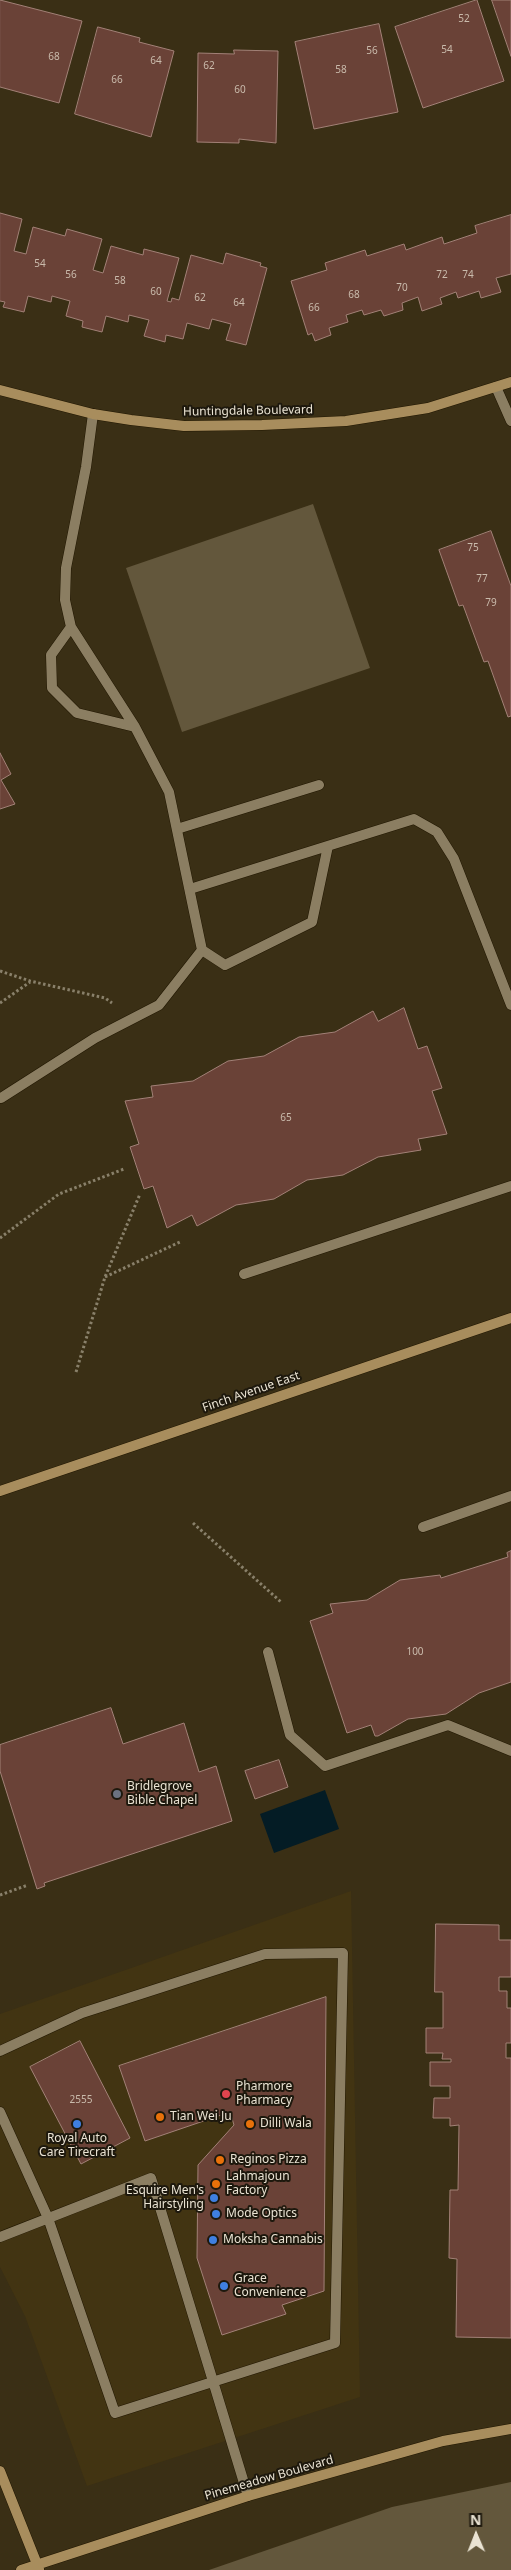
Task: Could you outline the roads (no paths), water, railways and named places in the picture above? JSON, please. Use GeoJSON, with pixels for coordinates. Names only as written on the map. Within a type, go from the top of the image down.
{"type":"FeatureCollection","features":[{"type":"Feature","properties":{"kind":"street","name":"Huntingdale Boulevard"},"geometry":{"type":"LineString","coordinates":[[0,390],[93,414],[184,426],[346,421],[428,408],[511,382]]}},
{"type":"Feature","properties":{"kind":"street"},"geometry":{"type":"LineString","coordinates":[[496,387],[511,421]]}},
{"type":"Feature","properties":{"kind":"street"},"geometry":{"type":"LineString","coordinates":[[93,414],[86,467],[66,568],[65,600],[71,627],[135,727],[169,792],[202,950],[224,964],[312,922],[328,846]]}},
{"type":"Feature","properties":{"kind":"street"},"geometry":{"type":"LineString","coordinates":[[71,627],[51,656],[52,688],[77,713],[135,727]]}},
{"type":"Feature","properties":{"kind":"street"},"geometry":{"type":"LineString","coordinates":[[177,829],[319,785]]}},
{"type":"Feature","properties":{"kind":"street"},"geometry":{"type":"LineString","coordinates":[[190,889],[414,820],[437,832],[454,859],[511,1006]]}},
{"type":"Feature","properties":{"kind":"street"},"geometry":{"type":"LineString","coordinates":[[0,1099],[95,1038],[159,1005],[202,950]]}},
{"type":"Feature","properties":{"kind":"street"},"geometry":{"type":"LineString","coordinates":[[244,1274],[511,1186]]}},
{"type":"Feature","properties":{"kind":"street","name":"Finch Avenue East"},"geometry":{"type":"LineString","coordinates":[[0,1491],[511,1318]]}},
{"type":"Feature","properties":{"kind":"street"},"geometry":{"type":"LineString","coordinates":[[423,1527],[511,1496]]}},
{"type":"Feature","properties":{"kind":"street"},"geometry":{"type":"LineString","coordinates":[[268,1652],[290,1735],[325,1766],[448,1725],[511,1751]]}},
{"type":"Feature","properties":{"kind":"street"},"geometry":{"type":"LineString","coordinates":[[0,2051],[82,2013],[265,1954],[343,1954],[335,2343],[115,2413],[48,2218],[0,2112]]}},
{"type":"Feature","properties":{"kind":"street"},"geometry":{"type":"LineString","coordinates":[[0,2237],[151,2178],[248,2496]]}},
{"type":"Feature","properties":{"kind":"street","name":"Pinemeadow Boulevard"},"geometry":{"type":"LineString","coordinates":[[21,2570],[38,2567],[248,2496],[443,2441],[511,2429]]}},
{"type":"Feature","properties":{"kind":"street"},"geometry":{"type":"LineString","coordinates":[[0,2471],[38,2567]]}},
{"type":"Feature","properties":{"kind":"water"},"geometry":{"type":"Polygon","coordinates":[[[325,1790],[339,1829],[274,1853],[260,1814],[325,1790]]]}},
{"type":"Feature","properties":{"kind":"place","name":"Bridlegrove Bible Chapel"},"geometry":{"type":"Point","coordinates":[117,1794]}},
{"type":"Feature","properties":{"kind":"place","name":"Pharmore Pharmacy"},"geometry":{"type":"Point","coordinates":[226,2094]}},
{"type":"Feature","properties":{"kind":"place","name":"Tian Wei Ju"},"geometry":{"type":"Point","coordinates":[160,2117]}},
{"type":"Feature","properties":{"kind":"place","name":"Royal Auto Care Tirecraft"},"geometry":{"type":"Point","coordinates":[77,2124]}},
{"type":"Feature","properties":{"kind":"place","name":"Dilli Wala"},"geometry":{"type":"Point","coordinates":[250,2124]}},
{"type":"Feature","properties":{"kind":"place","name":"Reginos Pizza"},"geometry":{"type":"Point","coordinates":[220,2160]}},
{"type":"Feature","properties":{"kind":"place","name":"Lahmajoun Factory"},"geometry":{"type":"Point","coordinates":[216,2184]}},
{"type":"Feature","properties":{"kind":"place","name":"Esquire Men's Hairstyling"},"geometry":{"type":"Point","coordinates":[214,2198]}},
{"type":"Feature","properties":{"kind":"place","name":"Mode Optics"},"geometry":{"type":"Point","coordinates":[216,2214]}},
{"type":"Feature","properties":{"kind":"place","name":"Moksha Cannabis"},"geometry":{"type":"Point","coordinates":[213,2240]}},
{"type":"Feature","properties":{"kind":"place","name":"Grace Convenience"},"geometry":{"type":"Point","coordinates":[224,2286]}}]}
